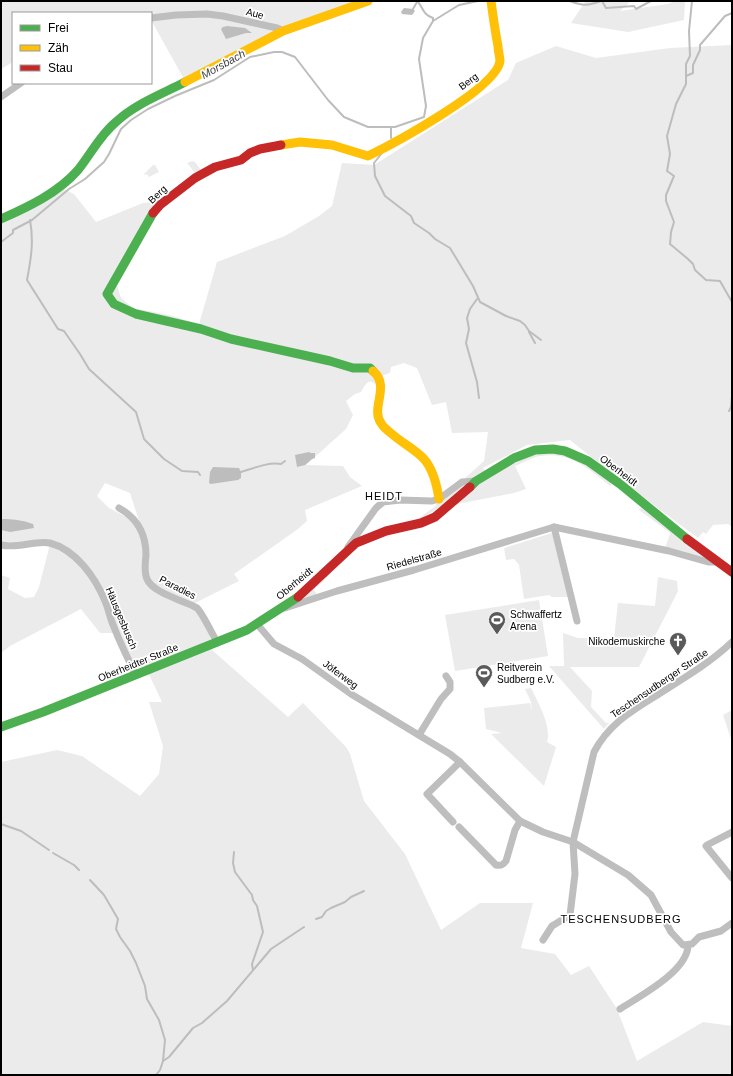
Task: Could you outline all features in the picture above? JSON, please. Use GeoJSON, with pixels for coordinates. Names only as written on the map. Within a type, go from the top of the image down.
{"type":"FeatureCollection","features":[{"type":"Feature","properties":{"kind":"street"},"geometry":{"type":"LineString","coordinates":[[1,219],[26,207],[60,186],[76,172],[113,124],[127,113],[283,31],[368,1]]}},
{"type":"Feature","properties":{"kind":"street","name":"Berg"},"geometry":{"type":"LineString","coordinates":[[439,499],[438,491],[430,467],[423,458],[398,440],[380,422],[378,414],[381,386],[378,375],[370,368],[353,368],[330,361],[230,339],[201,329],[136,314],[114,304],[107,294],[154,212],[172,194],[195,178],[215,167],[241,160],[250,153],[260,149],[293,142],[332,145],[368,156],[387,148],[426,125],[480,87],[499,68],[500,62],[491,1]]}},
{"type":"Feature","properties":{"kind":"street","name":"Aue"},"geometry":{"type":"LineString","coordinates":[[152,18],[176,14],[216,15],[283,31]]}},
{"type":"Feature","properties":{"kind":"street"},"geometry":{"type":"LineString","coordinates":[[1,97],[20,84]]}},
{"type":"Feature","properties":{"kind":"street","name":"Oberheidt"},"geometry":{"type":"LineString","coordinates":[[279,610],[303,592],[356,543],[386,531],[421,523],[435,517],[476,481],[524,454],[544,449],[565,451],[588,461],[609,476],[669,525],[732,572]]}},
{"type":"Feature","properties":{"kind":"street","name":"Oberheidt"},"geometry":{"type":"LineString","coordinates":[[341,556],[376,508],[383,502],[400,500],[432,501],[439,499],[462,482],[476,481]]}},
{"type":"Feature","properties":{"kind":"street","name":"Paradies"},"geometry":{"type":"LineString","coordinates":[[119,508],[129,513],[136,520],[141,532],[146,549],[145,570],[147,580],[161,591],[196,607],[217,642]]}},
{"type":"Feature","properties":{"kind":"street"},"geometry":{"type":"LineString","coordinates":[[554,527],[577,621]]}},
{"type":"Feature","properties":{"kind":"street","name":"Riedelstraße"},"geometry":{"type":"LineString","coordinates":[[279,610],[337,591],[414,570],[554,527],[670,551],[708,562],[719,562]]}},
{"type":"Feature","properties":{"kind":"street","name":"Häusgesbusch"},"geometry":{"type":"LineString","coordinates":[[1,545],[16,546],[49,543],[65,550],[80,562],[93,578],[105,601],[114,628],[136,675]]}},
{"type":"Feature","properties":{"kind":"street","name":"Oberheidter Straße"},"geometry":{"type":"LineString","coordinates":[[1,727],[43,712],[217,642],[257,624],[279,610]]}},
{"type":"Feature","properties":{"kind":"street","name":"Jöferweg"},"geometry":{"type":"LineString","coordinates":[[257,624],[274,644],[302,659],[350,694],[419,735],[460,762],[520,821],[544,832],[573,842]]}},
{"type":"Feature","properties":{"kind":"street","name":"Teschensudberger Straße"},"geometry":{"type":"LineString","coordinates":[[543,940],[552,926],[570,915],[575,874],[573,842],[594,752],[600,741],[617,722],[714,658],[732,642]]}},
{"type":"Feature","properties":{"kind":"street"},"geometry":{"type":"LineString","coordinates":[[419,735],[440,699],[450,689],[450,682],[446,676]]}},
{"type":"Feature","properties":{"kind":"street"},"geometry":{"type":"LineString","coordinates":[[453,822],[427,794],[460,762]]}},
{"type":"Feature","properties":{"kind":"street"},"geometry":{"type":"LineString","coordinates":[[459,827],[496,864],[503,865],[506,861],[515,830],[520,821]]}},
{"type":"Feature","properties":{"kind":"street"},"geometry":{"type":"LineString","coordinates":[[732,832],[706,846],[732,878]]}},
{"type":"Feature","properties":{"kind":"street"},"geometry":{"type":"LineString","coordinates":[[573,842],[628,875],[651,895],[671,932],[683,945],[692,944],[699,937],[721,931],[732,923]]}},
{"type":"Feature","properties":{"kind":"street"},"geometry":{"type":"LineString","coordinates":[[620,1009],[673,972],[682,963],[688,952],[688,945]]}},
{"type":"Feature","properties":{"kind":"shaded area"},"geometry":{"type":"Polygon","coordinates":[[[1,1],[365,1],[282,29],[184,79],[152,22],[152,12],[12,12],[12,63],[1,69],[1,1]]]}},
{"type":"Feature","properties":{"kind":"shaded area"},"geometry":{"type":"Polygon","coordinates":[[[583,1],[631,1],[620,11],[668,4],[675,1],[685,1],[684,20],[628,32],[571,23],[585,2],[583,1]]]}},
{"type":"Feature","properties":{"kind":"shaded area"},"geometry":{"type":"Polygon","coordinates":[[[404,8],[413,9],[415,11],[412,15],[402,14],[401,12],[404,8]]]}},
{"type":"Feature","properties":{"kind":"shaded area"},"geometry":{"type":"Polygon","coordinates":[[[227,26],[245,28],[252,33],[246,33],[226,39],[221,29],[227,26]]]}},
{"type":"Feature","properties":{"kind":"shaded area"},"geometry":{"type":"Polygon","coordinates":[[[732,45],[732,527],[728,524],[713,525],[706,534],[703,532],[698,538],[611,473],[570,440],[527,445],[483,468],[485,471],[472,479],[464,479],[484,461],[488,432],[452,433],[446,402],[432,405],[417,368],[404,363],[391,367],[390,373],[381,376],[378,387],[372,382],[368,382],[361,392],[355,394],[346,401],[353,415],[346,429],[306,465],[343,466],[350,477],[362,486],[305,510],[307,521],[234,574],[239,581],[195,603],[210,637],[212,650],[288,717],[303,703],[346,747],[350,754],[364,801],[405,854],[441,930],[480,903],[533,903],[521,948],[555,954],[571,975],[589,966],[617,1009],[637,1061],[703,1022],[732,1026],[732,1075],[1,1075],[1,762],[57,750],[82,756],[140,796],[159,774],[163,746],[149,702],[162,702],[145,666],[131,670],[116,633],[100,633],[81,609],[10,646],[1,653],[1,575],[10,578],[8,589],[25,598],[34,597],[39,587],[49,548],[48,546],[1,544],[1,219],[61,188],[74,194],[96,222],[143,203],[152,202],[172,193],[159,204],[116,282],[121,298],[133,308],[169,315],[199,324],[217,262],[285,236],[319,216],[332,206],[342,163],[374,165],[508,80],[516,63],[556,46],[596,58],[670,48],[732,45]],[[105,483],[97,496],[109,508],[140,524],[130,493],[105,483]]]}},
{"type":"Feature","properties":{"kind":"shaded area"},"geometry":{"type":"Polygon","coordinates":[[[192,161],[195,162],[201,170],[196,174],[187,163],[192,161]]]}},
{"type":"Feature","properties":{"kind":"shaded area"},"geometry":{"type":"Polygon","coordinates":[[[153,165],[155,165],[159,172],[149,177],[147,174],[145,175],[144,174],[153,165]]]}},
{"type":"Feature","properties":{"kind":"shaded area"},"geometry":{"type":"Polygon","coordinates":[[[309,452],[315,453],[315,458],[305,465],[297,467],[295,455],[309,452]]]}},
{"type":"Feature","properties":{"kind":"shaded area"},"geometry":{"type":"Polygon","coordinates":[[[547,452],[575,456],[611,482],[611,486],[587,468],[571,459],[552,455],[541,456],[515,466],[526,489],[514,493],[456,503],[476,486],[498,471],[522,459],[547,452]]]}},
{"type":"Feature","properties":{"kind":"shaded area"},"geometry":{"type":"Polygon","coordinates":[[[213,467],[239,468],[241,478],[238,480],[211,484],[209,483],[210,472],[213,467]]]}},
{"type":"Feature","properties":{"kind":"shaded area"},"geometry":{"type":"Polygon","coordinates":[[[467,483],[431,513],[416,520],[436,506],[436,504],[453,491],[467,483]]]}},
{"type":"Feature","properties":{"kind":"shaded area"},"geometry":{"type":"Polygon","coordinates":[[[642,506],[704,556],[703,558],[665,548],[670,534],[669,532],[639,510],[642,506]]]}},
{"type":"Feature","properties":{"kind":"shaded area"},"geometry":{"type":"Polygon","coordinates":[[[1,519],[33,524],[34,528],[10,532],[1,530],[1,519]]]}},
{"type":"Feature","properties":{"kind":"shaded area"},"geometry":{"type":"Polygon","coordinates":[[[552,533],[568,597],[552,597],[549,595],[524,599],[519,565],[514,559],[506,560],[504,548],[552,533]]]}},
{"type":"Feature","properties":{"kind":"shaded area"},"geometry":{"type":"Polygon","coordinates":[[[330,571],[332,572],[314,590],[318,596],[304,599],[302,597],[330,571]]]}},
{"type":"Feature","properties":{"kind":"shaded area"},"geometry":{"type":"Polygon","coordinates":[[[658,577],[677,581],[678,591],[639,667],[570,667],[592,691],[591,707],[606,723],[609,723],[604,729],[549,666],[564,666],[563,633],[578,638],[614,638],[618,603],[655,606],[658,577]]]}},
{"type":"Feature","properties":{"kind":"shaded area","name":"Schwaffertz Arena"},"geometry":{"type":"Polygon","coordinates":[[[539,600],[548,656],[455,671],[445,615],[539,600]]]}},
{"type":"Feature","properties":{"kind":"shaded area"},"geometry":{"type":"Polygon","coordinates":[[[531,688],[546,722],[548,729],[547,742],[556,747],[544,786],[491,734],[502,733],[486,729],[484,708],[530,703],[532,712],[531,702],[525,689],[531,688]]]}},
{"type":"Feature","properties":{"kind":"shaded area"},"geometry":{"type":"Polygon","coordinates":[[[732,710],[732,742],[723,715],[732,710]]]}},
{"type":"Feature","properties":{"kind":"waterway"},"geometry":{"type":"LineString","coordinates":[[417,1],[425,13],[433,18],[433,21]]}},
{"type":"Feature","properties":{"kind":"waterway","name":"Morsbach"},"geometry":{"type":"LineString","coordinates":[[1,242],[13,233],[13,230],[32,220],[69,189],[85,179],[104,162],[121,129],[131,120],[148,109],[214,80],[250,57],[274,52],[282,52],[295,57],[328,100],[344,117],[368,127],[395,127],[424,117],[426,106],[419,59],[423,38],[433,21],[459,5],[478,1]]}},
{"type":"Feature","properties":{"kind":"waterway","name":"Morsbach"},"geometry":{"type":"LineString","coordinates":[[570,1],[585,5],[601,1]]}},
{"type":"Feature","properties":{"kind":"waterway"},"geometry":{"type":"LineString","coordinates":[[602,1],[606,8],[634,6],[636,9],[651,1]]}},
{"type":"Feature","properties":{"kind":"waterway"},"geometry":{"type":"LineString","coordinates":[[692,1],[689,31],[690,56],[686,64],[686,84],[676,104],[667,136],[670,154],[667,171],[674,176],[666,195],[666,201],[674,222],[670,244],[688,259],[693,264],[695,270],[706,280],[720,281],[732,302]]}},
{"type":"Feature","properties":{"kind":"waterway"},"geometry":{"type":"LineString","coordinates":[[413,9],[417,2]]}},
{"type":"Feature","properties":{"kind":"waterway"},"geometry":{"type":"LineString","coordinates":[[686,76],[693,73],[693,65],[700,50],[700,45],[725,16],[732,13]]}},
{"type":"Feature","properties":{"kind":"waterway"},"geometry":{"type":"LineString","coordinates":[[391,128],[391,138]]}},
{"type":"Feature","properties":{"kind":"waterway"},"geometry":{"type":"LineString","coordinates":[[382,153],[374,163],[375,176],[385,196],[411,216],[414,223],[450,248],[473,286],[480,302],[506,316],[520,321],[529,331],[541,340]]}},
{"type":"Feature","properties":{"kind":"waterway"},"geometry":{"type":"LineString","coordinates":[[30,220],[32,250],[27,280],[58,329],[64,331],[89,369],[136,412],[144,439],[164,459],[182,471],[198,472],[200,475]]}},
{"type":"Feature","properties":{"kind":"waterway"},"geometry":{"type":"LineString","coordinates":[[477,299],[470,309],[467,318],[469,329],[466,343],[477,382],[479,398]]}},
{"type":"Feature","properties":{"kind":"waterway"},"geometry":{"type":"LineString","coordinates":[[529,332],[535,343]]}},
{"type":"Feature","properties":{"kind":"waterway"},"geometry":{"type":"LineString","coordinates":[[729,411],[732,396]]}},
{"type":"Feature","properties":{"kind":"waterway"},"geometry":{"type":"LineString","coordinates":[[241,472],[256,467],[281,464],[285,461]]}},
{"type":"Feature","properties":{"kind":"waterway"},"geometry":{"type":"LineString","coordinates":[[1,824],[21,831],[49,850]]}},
{"type":"Feature","properties":{"kind":"waterway"},"geometry":{"type":"LineString","coordinates":[[234,852],[233,863],[235,872],[252,895],[257,906],[263,932],[252,964],[253,970]]}},
{"type":"Feature","properties":{"kind":"waterway"},"geometry":{"type":"LineString","coordinates":[[53,853],[74,865],[79,870]]}},
{"type":"Feature","properties":{"kind":"waterway"},"geometry":{"type":"LineString","coordinates":[[90,880],[104,895],[118,919],[116,929],[136,963],[145,986],[147,999],[159,1020],[165,1040],[163,1061]]}},
{"type":"Feature","properties":{"kind":"waterway"},"geometry":{"type":"LineString","coordinates":[[316,919],[322,917],[326,911],[331,908],[364,891]]}},
{"type":"Feature","properties":{"kind":"waterway"},"geometry":{"type":"LineString","coordinates":[[156,1075],[160,1070],[163,1061],[169,1057],[193,1028],[202,1023],[227,1001],[271,949],[304,927]]}},
{"type":"Feature","properties":{"kind":"traffic: fast"},"geometry":{"type":"LineString","coordinates":[[1,219],[42,199],[61,186],[78,170],[110,127],[123,116],[149,100],[185,82]]}},
{"type":"Feature","properties":{"kind":"traffic: fast"},"geometry":{"type":"LineString","coordinates":[[153,213],[107,294],[114,304],[136,314],[201,329],[231,339],[330,361],[353,368],[370,368],[373,371]]}},
{"type":"Feature","properties":{"kind":"traffic: fast"},"geometry":{"type":"LineString","coordinates":[[470,487],[476,481],[514,458],[535,450],[553,449],[565,451],[588,461],[620,484],[687,539]]}},
{"type":"Feature","properties":{"kind":"traffic: fast"},"geometry":{"type":"LineString","coordinates":[[1,727],[43,712],[247,630],[298,597]]}},
{"type":"Feature","properties":{"kind":"traffic: slow"},"geometry":{"type":"LineString","coordinates":[[185,82],[283,31],[368,1]]}},
{"type":"Feature","properties":{"kind":"traffic: slow"},"geometry":{"type":"LineString","coordinates":[[281,145],[300,142],[332,145],[368,156],[420,128],[464,100],[482,86],[494,72],[500,61],[491,1]]}},
{"type":"Feature","properties":{"kind":"traffic: slow"},"geometry":{"type":"LineString","coordinates":[[373,371],[378,377],[380,383],[381,390],[378,417],[381,423],[389,432],[424,459],[434,478],[439,499]]}},
{"type":"Feature","properties":{"kind":"traffic: jam"},"geometry":{"type":"LineString","coordinates":[[153,213],[160,205],[195,178],[215,167],[241,160],[250,153],[260,149],[281,145]]}},
{"type":"Feature","properties":{"kind":"traffic: jam"},"geometry":{"type":"LineString","coordinates":[[298,597],[356,543],[386,531],[421,523],[435,517],[470,487]]}},
{"type":"Feature","properties":{"kind":"traffic: jam"},"geometry":{"type":"LineString","coordinates":[[687,539],[732,572]]}},
{"type":"Feature","properties":{"kind":"place","name":"Schwaffertz Arena"},"geometry":{"type":"Point","coordinates":[497,635]}},
{"type":"Feature","properties":{"kind":"place","name":"Nikodemuskirche"},"geometry":{"type":"Point","coordinates":[678,656]}},
{"type":"Feature","properties":{"kind":"place","name":"Reitverein Sudberg e.V."},"geometry":{"type":"Point","coordinates":[484,688]}},
{"type":"Feature","properties":{"kind":"district","name":"HEIDT"},"geometry":{"type":"Point","coordinates":[384,496]}},
{"type":"Feature","properties":{"kind":"district","name":"TESCHENSUDBERG"},"geometry":{"type":"Point","coordinates":[621,919]}}]}
